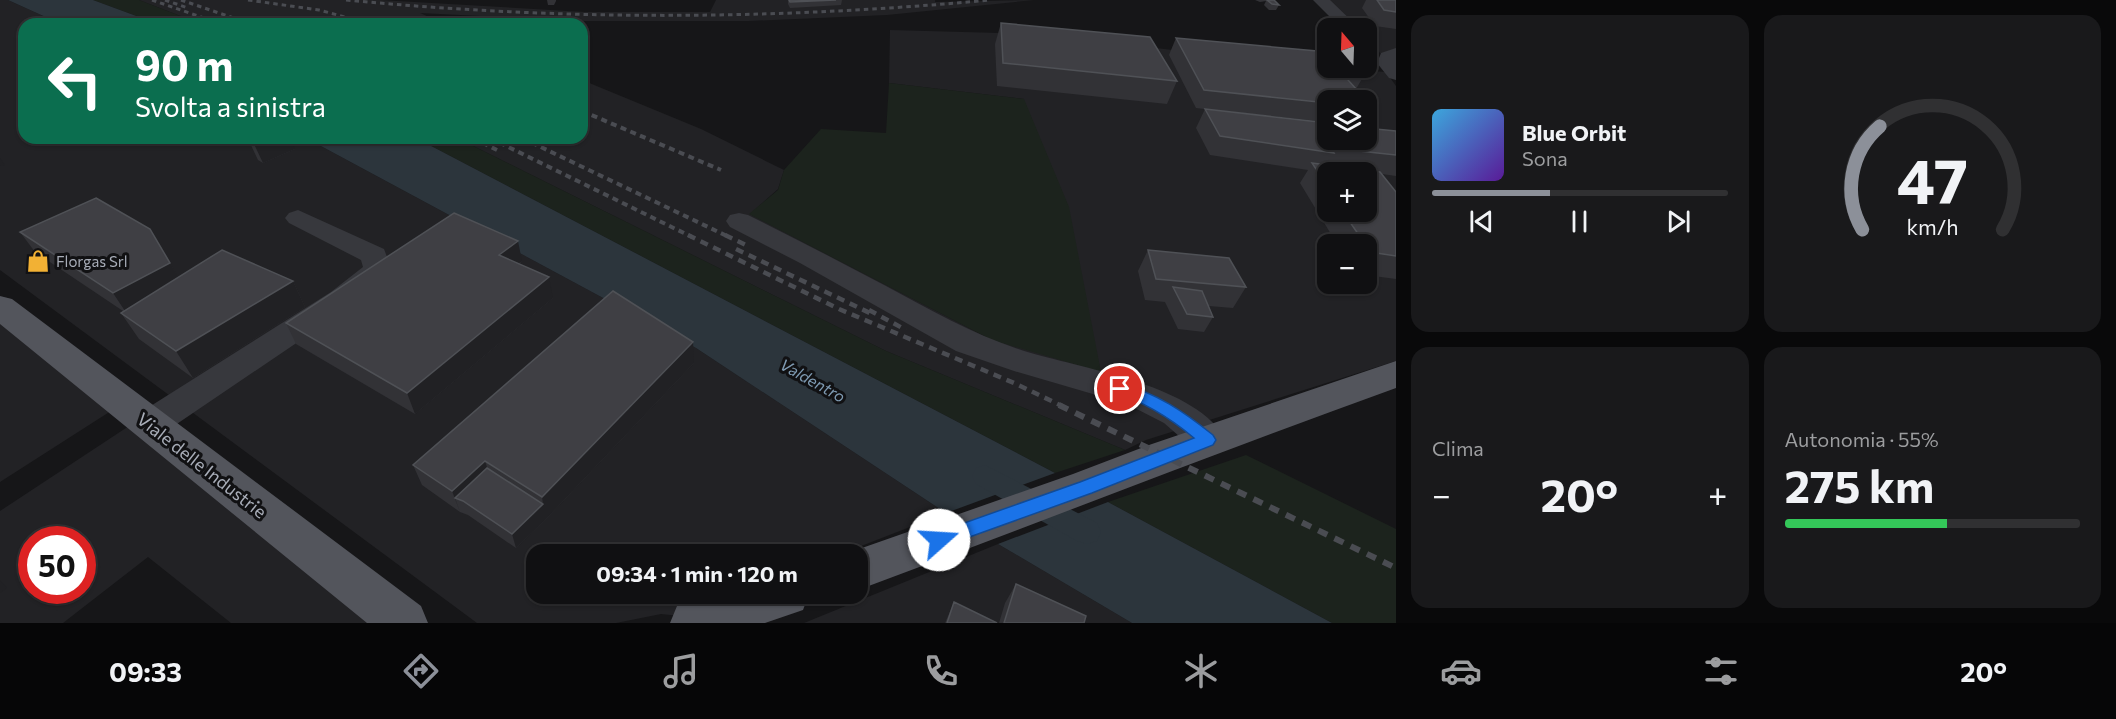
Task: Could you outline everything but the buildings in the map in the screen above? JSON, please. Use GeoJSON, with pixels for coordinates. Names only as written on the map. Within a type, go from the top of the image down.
{"type":"FeatureCollection","features":[{"type":"Feature","properties":{"kind":"main road","name":"Viale delle Industrie"},"geometry":{"type":"LineString","coordinates":[[0,307],[404,623]]}},
{"type":"Feature","properties":{"kind":"main road"},"geometry":{"type":"LineString","coordinates":[[868,565],[1086,488],[1208,440],[1396,374]]}},
{"type":"Feature","properties":{"kind":"main road"},"geometry":{"type":"LineString","coordinates":[[694,623],[755,604]]}},
{"type":"Feature","properties":{"kind":"main road"},"geometry":{"type":"LineString","coordinates":[[750,623],[774,604]]}},
{"type":"Feature","properties":{"kind":"lane"},"geometry":{"type":"LineString","coordinates":[[1321,0],[1340,18]]}},
{"type":"Feature","properties":{"kind":"lane"},"geometry":{"type":"LineString","coordinates":[[150,424],[341,298],[378,270],[374,255],[298,218]]}},
{"type":"Feature","properties":{"kind":"lane"},"geometry":{"type":"LineString","coordinates":[[739,221],[967,343],[1025,363],[1138,394],[1176,414],[1208,440]]}},
{"type":"Feature","properties":{"kind":"shaded area"},"geometry":{"type":"Polygon","coordinates":[[[0,0],[8,0],[48,18],[18,18],[18,144],[317,144],[696,348],[946,513],[866,544],[526,544],[526,604],[711,604],[680,616],[661,614],[616,623],[477,623],[0,270],[0,0]]]}},
{"type":"Feature","properties":{"kind":"shaded area"},"geometry":{"type":"Polygon","coordinates":[[[93,0],[139,0],[186,18],[142,18],[93,0]]]}},
{"type":"Feature","properties":{"kind":"shaded area"},"geometry":{"type":"Polygon","coordinates":[[[139,0],[380,0],[585,12],[710,12],[716,0],[935,0],[935,2],[1034,0],[887,15],[748,21],[588,21],[588,18],[522,18],[420,13],[431,18],[186,18],[139,0]]]}},
{"type":"Feature","properties":{"kind":"shaded area"},"geometry":{"type":"Polygon","coordinates":[[[1328,0],[1382,0],[1396,10],[1396,49],[1381,54],[1377,50],[1377,18],[1346,18],[1328,0]]]}},
{"type":"Feature","properties":{"kind":"shaded area"},"geometry":{"type":"Polygon","coordinates":[[[890,30],[1040,34],[1317,67],[1317,78],[1377,78],[1377,71],[1386,72],[1396,86],[1396,361],[1146,440],[1125,450],[886,351],[469,144],[588,144],[588,82],[701,129],[784,170],[778,189],[750,214],[992,340],[1024,99],[889,83],[890,30]]]}},
{"type":"Feature","properties":{"kind":"shaded area"},"geometry":{"type":"Polygon","coordinates":[[[889,83],[1024,99],[1069,207],[1101,372],[992,340],[749,214],[778,190],[784,170],[821,129],[886,133],[889,83]]]}},
{"type":"Feature","properties":{"kind":"shaded area"},"geometry":{"type":"Polygon","coordinates":[[[427,144],[469,144],[886,351],[1125,450],[1055,473],[427,144]]]}},
{"type":"Feature","properties":{"kind":"shaded area"},"geometry":{"type":"Polygon","coordinates":[[[0,319],[114,409],[0,482],[0,319]]]}},
{"type":"Feature","properties":{"kind":"shaded area"},"geometry":{"type":"Polygon","coordinates":[[[132,424],[381,623],[231,623],[148,557],[96,597],[96,526],[18,526],[18,604],[87,604],[63,623],[0,623],[0,511],[132,424]]]}},
{"type":"Feature","properties":{"kind":"shaded area"},"geometry":{"type":"Polygon","coordinates":[[[1246,455],[1396,529],[1396,623],[1332,623],[1108,502],[1246,455]]]}},
{"type":"Feature","properties":{"kind":"shaded area"},"geometry":{"type":"Polygon","coordinates":[[[998,544],[1132,623],[804,623],[851,604],[868,604],[868,597],[998,544]]]}},
{"type":"Feature","properties":{"kind":"water"},"geometry":{"type":"Polygon","coordinates":[[[8,0],[93,0],[142,18],[48,18],[8,0]]]}},
{"type":"Feature","properties":{"kind":"water"},"geometry":{"type":"Polygon","coordinates":[[[317,144],[427,144],[1055,473],[946,513],[696,348],[317,144]]]}},
{"type":"Feature","properties":{"kind":"water"},"geometry":{"type":"Polygon","coordinates":[[[1108,502],[1332,623],[1132,623],[998,544],[1108,502]]]}},
{"type":"Feature","properties":{"kind":"waterway","name":"Valdentro"},"geometry":{"type":"LineString","coordinates":[[985,476],[1087,532]]}},
{"type":"Feature","properties":{"kind":"railway"},"geometry":{"type":"LineString","coordinates":[[152,0],[204,18]]}},
{"type":"Feature","properties":{"kind":"railway"},"geometry":{"type":"LineString","coordinates":[[165,0],[188,8]]}},
{"type":"Feature","properties":{"kind":"railway"},"geometry":{"type":"LineString","coordinates":[[181,0],[234,18]]}},
{"type":"Feature","properties":{"kind":"railway"},"geometry":{"type":"LineString","coordinates":[[248,0],[319,10],[349,18]]}},
{"type":"Feature","properties":{"kind":"railway"},"geometry":{"type":"LineString","coordinates":[[346,0],[508,12],[589,15],[829,11],[991,0]]}},
{"type":"Feature","properties":{"kind":"railway"},"geometry":{"type":"LineString","coordinates":[[588,114],[721,170]]}},
{"type":"Feature","properties":{"kind":"railway"},"geometry":{"type":"LineString","coordinates":[[485,144],[497,150]]}},
{"type":"Feature","properties":{"kind":"railway"},"geometry":{"type":"LineString","coordinates":[[502,144],[692,237]]}},
{"type":"Feature","properties":{"kind":"railway"},"geometry":{"type":"LineString","coordinates":[[535,144],[729,237]]}},
{"type":"Feature","properties":{"kind":"railway"},"geometry":{"type":"LineString","coordinates":[[688,235],[839,309],[1014,383],[1062,406]]}},
{"type":"Feature","properties":{"kind":"railway"},"geometry":{"type":"LineString","coordinates":[[725,235],[750,247]]}},
{"type":"Feature","properties":{"kind":"railway"},"geometry":{"type":"LineString","coordinates":[[736,249],[874,315]]}},
{"type":"Feature","properties":{"kind":"railway"},"geometry":{"type":"LineString","coordinates":[[869,310],[906,330]]}},
{"type":"Feature","properties":{"kind":"railway"},"geometry":{"type":"LineString","coordinates":[[1059,405],[1396,568]]}},
{"type":"Feature","properties":{"kind":"place","name":"Florgas Srl"},"geometry":{"type":"Point","coordinates":[38,261]}},
{"type":"Feature","properties":{"kind":"route"},"geometry":{"type":"LineString","coordinates":[[939,540],[1086,488],[1208,440],[1176,414],[1138,394],[1120,389]]}}]}
